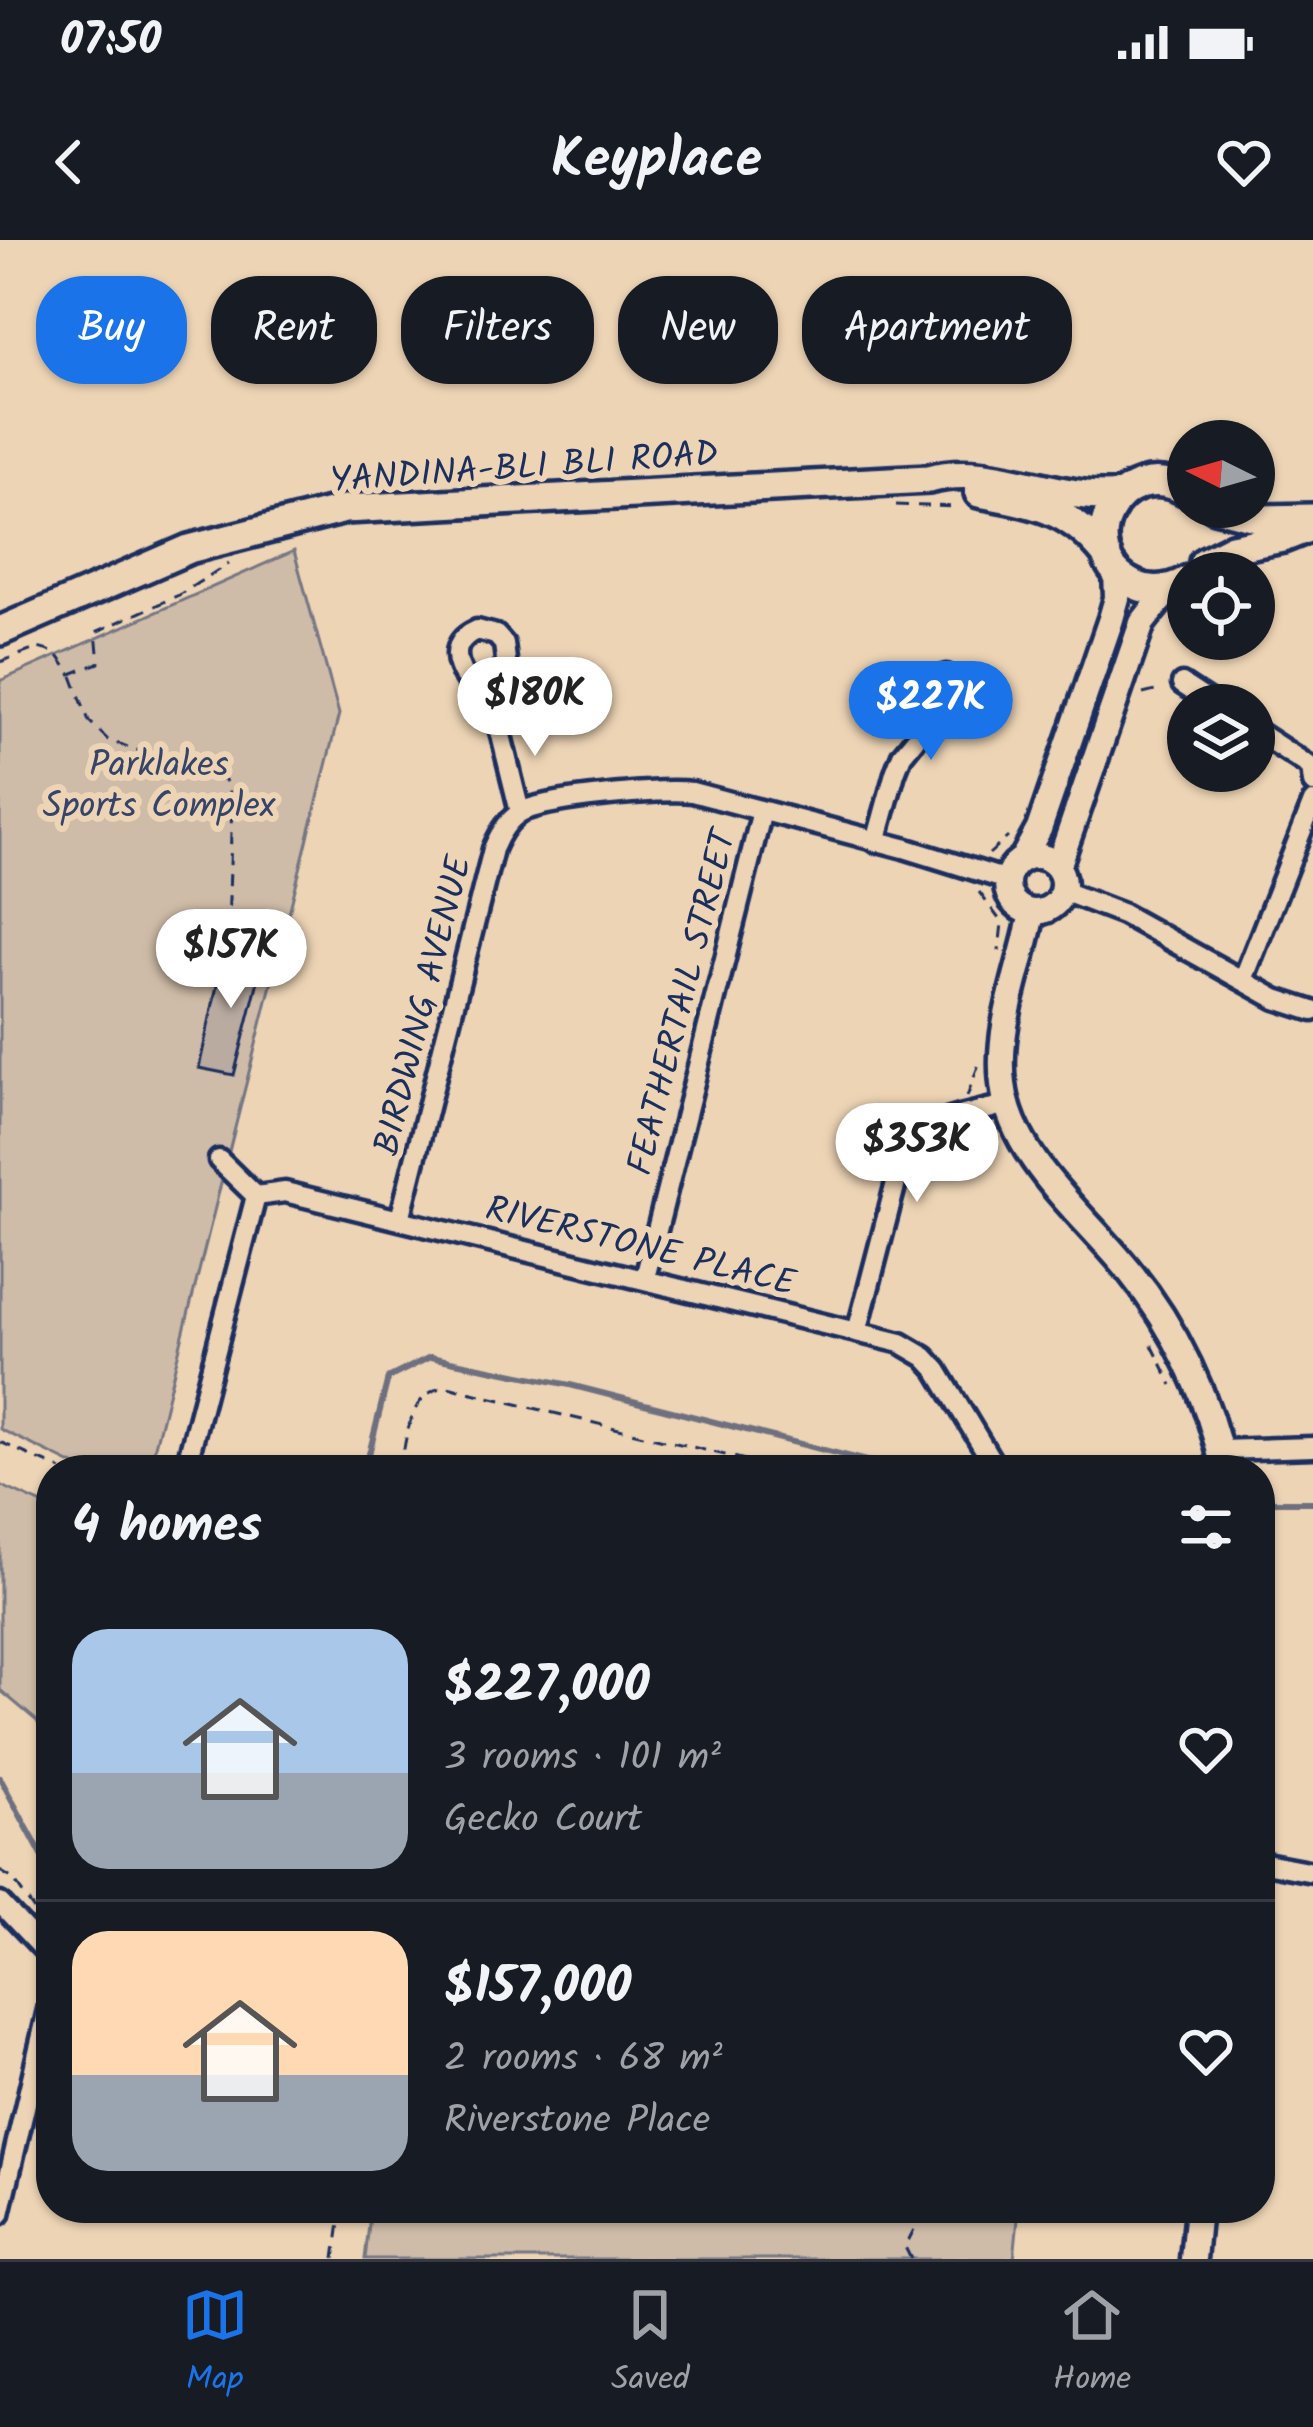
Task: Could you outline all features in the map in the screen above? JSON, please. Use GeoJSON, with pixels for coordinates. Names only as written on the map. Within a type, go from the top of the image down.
{"type":"FeatureCollection","features":[{"type":"Feature","properties":{"kind":"main road","name":"YANDINA-BLI BLI ROAD"},"geometry":{"type":"LineString","coordinates":[[0,631],[189,549],[345,509],[929,479],[947,474],[1006,480],[1081,497],[1167,484]]}},
{"type":"Feature","properties":{"kind":"main road"},"geometry":{"type":"LineString","coordinates":[[929,479],[1064,514],[1078,522],[1111,564],[1140,588],[1167,581]]}},
{"type":"Feature","properties":{"kind":"main road"},"geometry":{"type":"LineString","coordinates":[[1111,564],[1104,523],[1122,494]]}},
{"type":"Feature","properties":{"kind":"main road"},"geometry":{"type":"LineString","coordinates":[[1275,520],[1313,522]]}},
{"type":"Feature","properties":{"kind":"main road"},"geometry":{"type":"LineString","coordinates":[[1226,552],[1283,538],[1313,522]]}},
{"type":"Feature","properties":{"kind":"street"},"geometry":{"type":"LineString","coordinates":[[995,877],[1023,858],[1039,829],[1112,619],[1117,598],[1111,564]]}},
{"type":"Feature","properties":{"kind":"street"},"geometry":{"type":"LineString","coordinates":[[497,719],[520,812],[544,805],[680,790],[995,877],[1014,902],[1032,913],[1053,906],[1142,623],[1167,598]]}},
{"type":"Feature","properties":{"kind":"street"},"geometry":{"type":"LineString","coordinates":[[876,842],[902,755],[933,716],[946,675]]}},
{"type":"Feature","properties":{"kind":"street"},"geometry":{"type":"LineString","coordinates":[[1275,743],[1311,766],[1313,783]]}},
{"type":"Feature","properties":{"kind":"street"},"geometry":{"type":"LineString","coordinates":[[1243,980],[1313,802]]}},
{"type":"Feature","properties":{"kind":"street","name":"FEATHERTAIL STREET"},"geometry":{"type":"LineString","coordinates":[[645,1278],[762,811]]}},
{"type":"Feature","properties":{"kind":"street","name":"BIRDWING AVENUE"},"geometry":{"type":"LineString","coordinates":[[400,1219],[493,849],[520,812]]}},
{"type":"Feature","properties":{"kind":"street"},"geometry":{"type":"LineString","coordinates":[[1023,858],[1046,857],[1060,879],[1276,999],[1313,1011]]}},
{"type":"Feature","properties":{"kind":"street"},"geometry":{"type":"LineString","coordinates":[[1032,913],[1004,1032],[1001,1059],[1007,1104],[1036,1162],[1160,1312],[1192,1376],[1220,1455]]}},
{"type":"Feature","properties":{"kind":"street"},"geometry":{"type":"LineString","coordinates":[[857,1332],[905,1148],[917,1132],[934,1124],[1007,1104]]}},
{"type":"Feature","properties":{"kind":"street"},"geometry":{"type":"LineString","coordinates":[[189,1455],[256,1196],[219,1160]]}},
{"type":"Feature","properties":{"kind":"street","name":"RIVERSTONE PLACE"},"geometry":{"type":"LineString","coordinates":[[256,1196],[286,1192],[901,1343],[926,1357],[988,1455]]}},
{"type":"Feature","properties":{"kind":"street"},"geometry":{"type":"LineString","coordinates":[[1257,1455],[1313,1447]]}},
{"type":"Feature","properties":{"kind":"street"},"geometry":{"type":"LineString","coordinates":[[1275,1867],[1313,1872]]}},
{"type":"Feature","properties":{"kind":"street"},"geometry":{"type":"LineString","coordinates":[[0,1903],[36,1942]]}},
{"type":"Feature","properties":{"kind":"street"},"geometry":{"type":"LineString","coordinates":[[0,2214],[36,2061]]}},
{"type":"Feature","properties":{"kind":"street"},"geometry":{"type":"LineString","coordinates":[[1193,2259],[1197,2223]]}},
{"type":"Feature","properties":{"kind":"path"},"geometry":{"type":"LineString","coordinates":[[889,504],[966,507]]}},
{"type":"Feature","properties":{"kind":"path"},"geometry":{"type":"LineString","coordinates":[[71,674],[99,663],[96,632],[179,595],[242,555]]}},
{"type":"Feature","properties":{"kind":"path"},"geometry":{"type":"LineString","coordinates":[[0,662],[26,650],[48,649],[64,661],[89,721],[109,740],[225,780],[232,800],[228,932]]}},
{"type":"Feature","properties":{"kind":"path"},"geometry":{"type":"LineString","coordinates":[[1129,698],[1167,688]]}},
{"type":"Feature","properties":{"kind":"path"},"geometry":{"type":"LineString","coordinates":[[998,958],[1003,928],[998,915],[979,895],[995,877],[991,851],[1014,832]]}},
{"type":"Feature","properties":{"kind":"path"},"geometry":{"type":"LineString","coordinates":[[981,1048],[968,1096],[970,1115],[974,1126],[997,1140],[1003,1152]]}},
{"type":"Feature","properties":{"kind":"path"},"geometry":{"type":"LineString","coordinates":[[1147,1334],[1177,1394]]}},
{"type":"Feature","properties":{"kind":"path"},"geometry":{"type":"LineString","coordinates":[[404,1455],[415,1406],[429,1391],[448,1388],[724,1455]]}},
{"type":"Feature","properties":{"kind":"path"},"geometry":{"type":"LineString","coordinates":[[0,1442],[36,1458]]}},
{"type":"Feature","properties":{"kind":"path"},"geometry":{"type":"LineString","coordinates":[[0,1870],[14,1879],[36,1912]]}},
{"type":"Feature","properties":{"kind":"path"},"geometry":{"type":"LineString","coordinates":[[335,2259],[340,2223]]}},
{"type":"Feature","properties":{"kind":"path"},"geometry":{"type":"LineString","coordinates":[[911,2259],[905,2247],[917,2223]]}},
{"type":"Feature","properties":{"kind":"green space","name":"Parklakes Sports Complex"},"geometry":{"type":"Polygon","coordinates":[[[294,551],[339,714],[153,1455],[53,1455],[0,1429],[0,681],[294,551]]]}},
{"type":"Feature","properties":{"kind":"green space"},"geometry":{"type":"Polygon","coordinates":[[[0,1485],[36,1501],[36,1720],[0,1690],[0,1485]]]}},
{"type":"Feature","properties":{"kind":"green space"},"geometry":{"type":"Polygon","coordinates":[[[369,2223],[1018,2223],[1014,2259],[365,2259],[369,2223]]]}},
{"type":"Feature","properties":{"kind":"building"},"geometry":{"type":"Polygon","coordinates":[[[225,949],[264,957],[234,1075],[199,1068],[225,949]]]}},
{"type":"Feature","properties":{"kind":"waterway"},"geometry":{"type":"LineString","coordinates":[[369,1455],[388,1378],[430,1357],[570,1385],[844,1455]]}},
{"type":"Feature","properties":{"kind":"waterway"},"geometry":{"type":"LineString","coordinates":[[1275,1502],[1313,1502]]}},
{"type":"Feature","properties":{"kind":"waterway"},"geometry":{"type":"LineString","coordinates":[[0,1778],[36,1844]]}}]}
